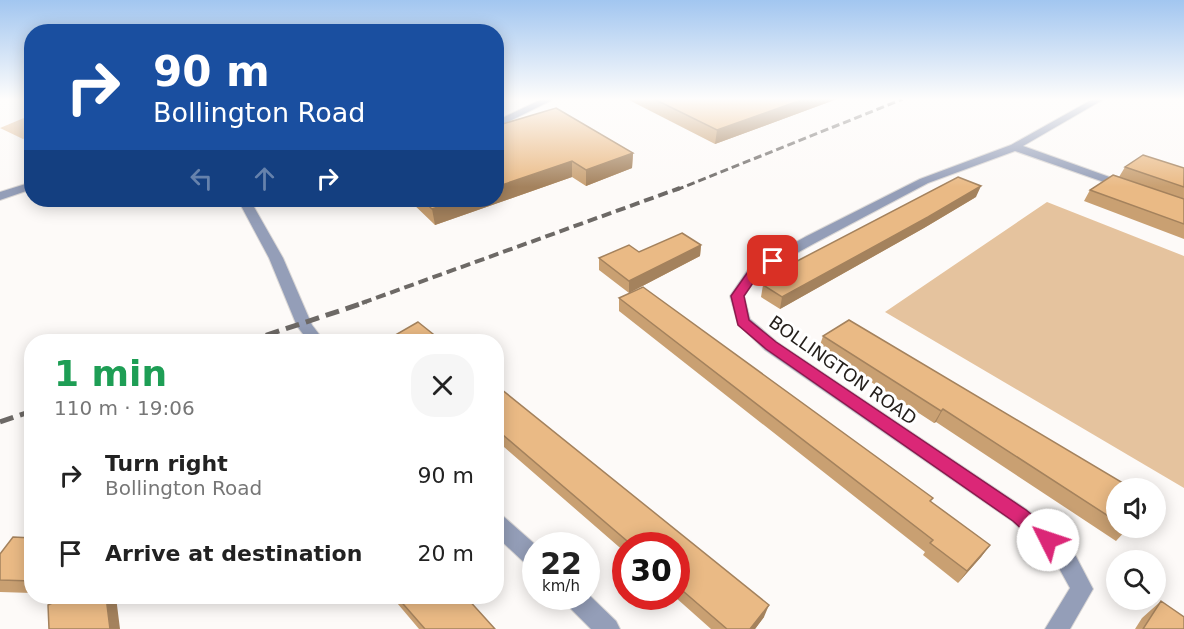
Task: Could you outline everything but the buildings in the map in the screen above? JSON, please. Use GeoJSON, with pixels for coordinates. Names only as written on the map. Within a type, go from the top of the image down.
{"type":"FeatureCollection","features":[{"type":"Feature","properties":{"kind":"street","name":"BOLLINGTON ROAD"},"geometry":{"type":"LineString","coordinates":[[1048,128],[1015,147],[924,181],[810,240],[754,271],[737,296],[743,321],[771,346],[1019,515],[1062,552],[1082,589],[1057,629]]}},
{"type":"Feature","properties":{"kind":"street"},"geometry":{"type":"LineString","coordinates":[[1015,147],[1139,191]]}},
{"type":"Feature","properties":{"kind":"street"},"geometry":{"type":"LineString","coordinates":[[0,196],[24,188]]}},
{"type":"Feature","properties":{"kind":"street"},"geometry":{"type":"LineString","coordinates":[[248,207],[276,258],[304,326],[310,334]]}},
{"type":"Feature","properties":{"kind":"street"},"geometry":{"type":"LineString","coordinates":[[504,529],[522,546]]}},
{"type":"Feature","properties":{"kind":"street"},"geometry":{"type":"LineString","coordinates":[[589,610],[609,629]]}},
{"type":"Feature","properties":{"kind":"shaded area"},"geometry":{"type":"Polygon","coordinates":[[[1,128],[24,128],[23,139],[1,128]]]}},
{"type":"Feature","properties":{"kind":"shaded area"},"geometry":{"type":"Polygon","coordinates":[[[1047,202],[1184,256],[1184,488],[885,312],[1047,202]]]}},
{"type":"Feature","properties":{"kind":"railway"},"geometry":{"type":"LineString","coordinates":[[676,190],[830,128]]}},
{"type":"Feature","properties":{"kind":"railway"},"geometry":{"type":"LineString","coordinates":[[362,303],[680,188]]}},
{"type":"Feature","properties":{"kind":"railway"},"geometry":{"type":"LineString","coordinates":[[270,334],[366,302]]}},
{"type":"Feature","properties":{"kind":"railway"},"geometry":{"type":"LineString","coordinates":[[0,422],[24,414]]}},
{"type":"Feature","properties":{"kind":"route"},"geometry":{"type":"LineString","coordinates":[[773,261],[754,271],[737,296],[743,321],[771,346],[1019,515],[1048,540]]}}]}
